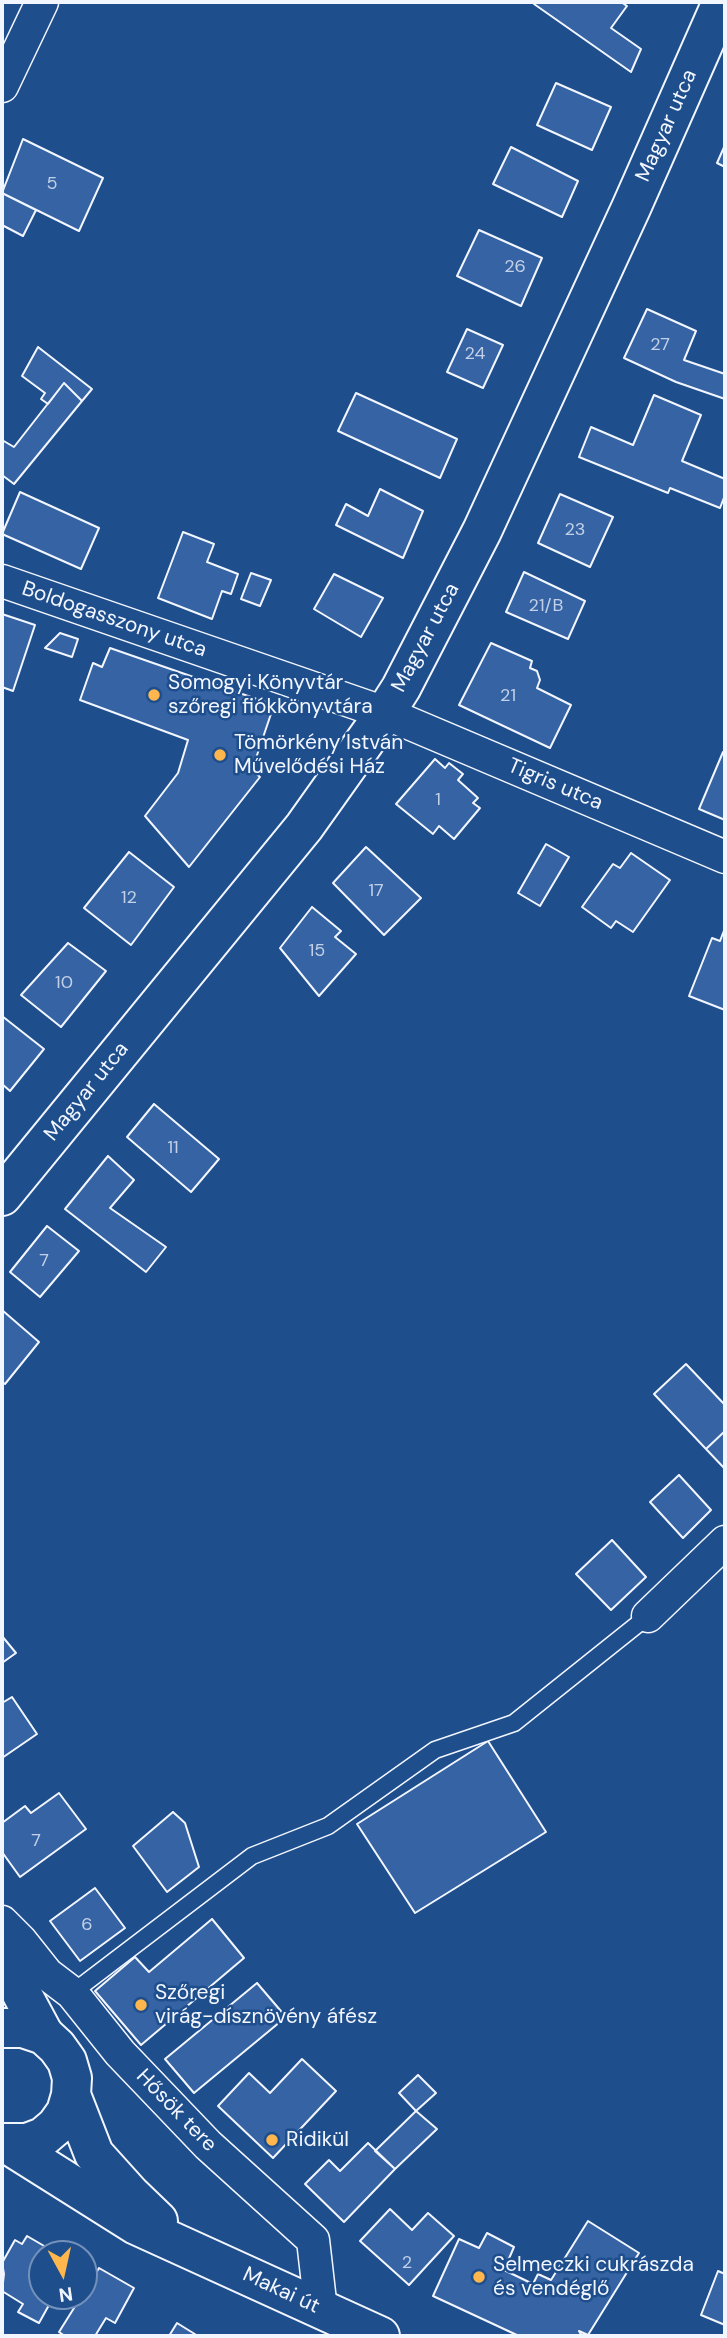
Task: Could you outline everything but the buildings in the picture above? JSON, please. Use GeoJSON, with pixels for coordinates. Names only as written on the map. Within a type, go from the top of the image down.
{"type":"FeatureCollection","features":[{"type":"Feature","properties":{"kind":"street"},"geometry":{"type":"LineString","coordinates":[[2,86],[42,2]]}},
{"type":"Feature","properties":{"kind":"street","name":"Magyar utca"},"geometry":{"type":"LineString","coordinates":[[2,1196],[304,827],[401,688],[482,531],[722,2]]}},
{"type":"Feature","properties":{"kind":"street","name":"Boldogasszony utca"},"geometry":{"type":"LineString","coordinates":[[2,582],[385,713]]}},
{"type":"Feature","properties":{"kind":"street","name":"Tigris utca"},"geometry":{"type":"LineString","coordinates":[[385,713],[725,857]]}},
{"type":"Feature","properties":{"kind":"street"},"geometry":{"type":"LineString","coordinates":[[648,1616],[725,1542]]}},
{"type":"Feature","properties":{"kind":"street","name":"Hősök tere"},"geometry":{"type":"LineString","coordinates":[[2,1922],[47,1974],[72,1993],[120,2053],[208,2145],[313,2240],[321,2310]]}},
{"type":"Feature","properties":{"kind":"street","name":"Makai út"},"geometry":{"type":"LineString","coordinates":[[2,1960],[44,2035],[67,2061],[72,2078],[72,2095],[66,2112],[56,2126],[43,2137],[27,2143],[6,2144]]}},
{"type":"Feature","properties":{"kind":"street"},"geometry":{"type":"LineString","coordinates":[[2,2028],[23,2028],[44,2035]]}},
{"type":"Feature","properties":{"kind":"street","name":"Makai út"},"geometry":{"type":"LineString","coordinates":[[72,2095],[94,2154],[131,2195],[183,2245]]}},
{"type":"Feature","properties":{"kind":"street","name":"Makai út"},"geometry":{"type":"LineString","coordinates":[[6,2144],[136,2225],[380,2336]]}},
{"type":"Feature","properties":{"kind":"lane"},"geometry":{"type":"LineString","coordinates":[[72,1993],[252,1856],[328,1826],[435,1750],[513,1723],[648,1616]]}},
{"type":"Feature","properties":{"kind":"place","name":"Somogyi Könyvtár szőregi fiókkönyvtára"},"geometry":{"type":"Point","coordinates":[154,695]}},
{"type":"Feature","properties":{"kind":"place","name":"Tömörkény István Művelődési Ház"},"geometry":{"type":"Point","coordinates":[220,755]}},
{"type":"Feature","properties":{"kind":"place","name":"Szőregi virág-dísznövény áfész"},"geometry":{"type":"Point","coordinates":[141,2005]}},
{"type":"Feature","properties":{"kind":"place","name":"Ridikül"},"geometry":{"type":"Point","coordinates":[272,2140]}},
{"type":"Feature","properties":{"kind":"place","name":"Selmeczki cukrászda és vendéglő"},"geometry":{"type":"Point","coordinates":[479,2277]}}]}
